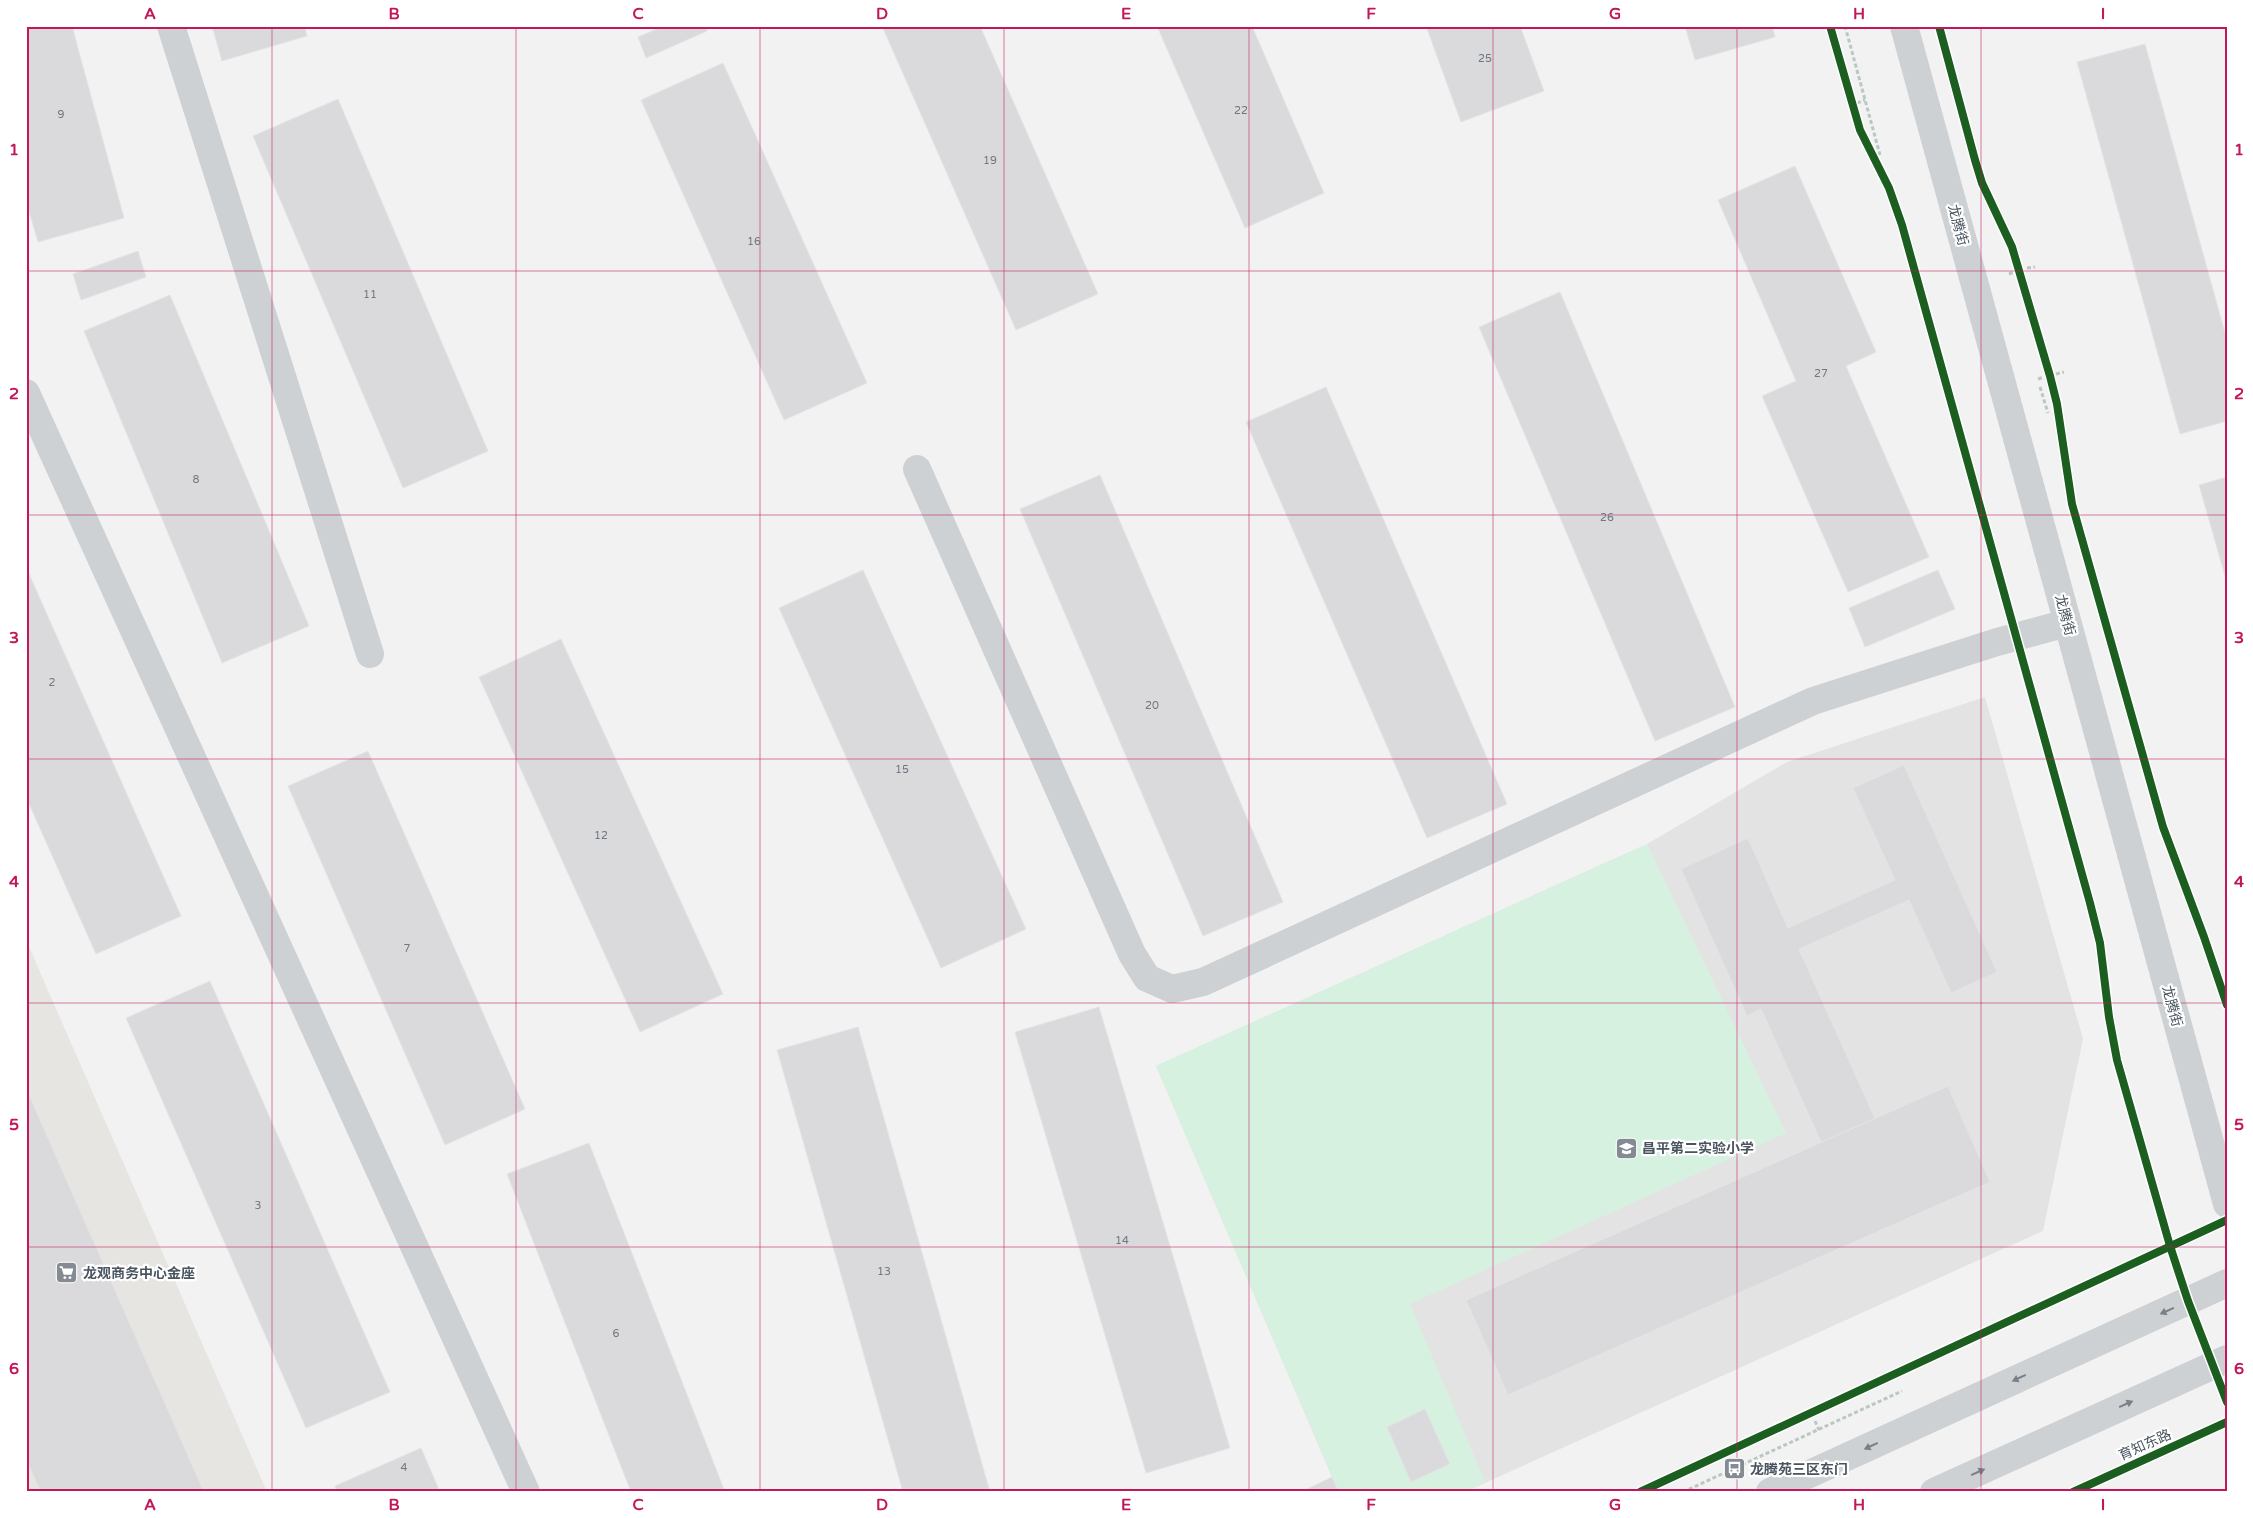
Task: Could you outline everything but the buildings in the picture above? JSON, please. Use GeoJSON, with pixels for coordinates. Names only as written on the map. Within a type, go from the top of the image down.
{"type":"FeatureCollection","features":[{"type":"Feature","properties":{"kind":"street"},"geometry":{"type":"LineString","coordinates":[[171,26],[370,654]]}},
{"type":"Feature","properties":{"kind":"street","name":"龙腾街"},"geometry":{"type":"LineString","coordinates":[[1904,26],[2227,1204]]}},
{"type":"Feature","properties":{"kind":"street"},"geometry":{"type":"LineString","coordinates":[[26,393],[526,1492]]}},
{"type":"Feature","properties":{"kind":"street"},"geometry":{"type":"LineString","coordinates":[[917,469],[1132,954],[1146,978],[1172,989],[1203,982],[1813,701],[1973,649],[2068,623]]}},
{"type":"Feature","properties":{"kind":"street"},"geometry":{"type":"LineString","coordinates":[[1770,1492],[2227,1283]]}},
{"type":"Feature","properties":{"kind":"street"},"geometry":{"type":"LineString","coordinates":[[1934,1492],[2227,1359]]}},
{"type":"Feature","properties":{"kind":"path"},"geometry":{"type":"LineString","coordinates":[[1845,26],[1880,155]]}},
{"type":"Feature","properties":{"kind":"path"},"geometry":{"type":"LineString","coordinates":[[1849,96],[1854,113]]}},
{"type":"Feature","properties":{"kind":"path"},"geometry":{"type":"LineString","coordinates":[[1858,102],[1865,100]]}},
{"type":"Feature","properties":{"kind":"path"},"geometry":{"type":"LineString","coordinates":[[1868,146],[1877,163]]}},
{"type":"Feature","properties":{"kind":"path"},"geometry":{"type":"LineString","coordinates":[[2018,262],[2023,280]]}},
{"type":"Feature","properties":{"kind":"path"},"geometry":{"type":"LineString","coordinates":[[2027,268],[2034,267]]}},
{"type":"Feature","properties":{"kind":"path"},"geometry":{"type":"LineString","coordinates":[[2009,274],[2014,272]]}},
{"type":"Feature","properties":{"kind":"path"},"geometry":{"type":"LineString","coordinates":[[2047,366],[2052,385]]}},
{"type":"Feature","properties":{"kind":"path"},"geometry":{"type":"LineString","coordinates":[[2056,374],[2064,372]]}},
{"type":"Feature","properties":{"kind":"path"},"geometry":{"type":"LineString","coordinates":[[2038,379],[2044,377]]}},
{"type":"Feature","properties":{"kind":"path"},"geometry":{"type":"LineString","coordinates":[[1683,1492],[1902,1391]]}},
{"type":"Feature","properties":{"kind":"path"},"geometry":{"type":"LineString","coordinates":[[1815,1421],[1818,1430]]}},
{"type":"Feature","properties":{"kind":"shaded area","name":"昌平第二实验小学"},"geometry":{"type":"Polygon","coordinates":[[[1985,697],[2083,1039],[2043,1231],[1465,1492],[1332,1477],[1156,1066],[1647,844],[1787,762],[1985,697]]]}},
{"type":"Feature","properties":{"kind":"shaded area"},"geometry":{"type":"Polygon","coordinates":[[[26,940],[267,1492],[26,1492],[26,940]]]}},
{"type":"Feature","properties":{"kind":"green space"},"geometry":{"type":"Polygon","coordinates":[[[1647,844],[1786,1133],[1410,1304],[1485,1482],[1465,1492],[1339,1492],[1156,1066],[1647,844]]]}},
{"type":"Feature","properties":{"kind":"cycle path"},"geometry":{"type":"LineString","coordinates":[[1830,26],[1860,130],[1889,188],[1902,225],[2090,903],[2100,943],[2109,1017],[2117,1060],[2170,1246],[2188,1301],[2227,1402]]}},
{"type":"Feature","properties":{"kind":"cycle path"},"geometry":{"type":"LineString","coordinates":[[1939,26],[1982,183],[2012,247],[2050,376],[2057,404],[2072,504],[2163,827],[2227,1005]]}},
{"type":"Feature","properties":{"kind":"cycle path"},"geometry":{"type":"LineString","coordinates":[[1640,1492],[2227,1220]]}},
{"type":"Feature","properties":{"kind":"cycle path","name":"育知东路"},"geometry":{"type":"LineString","coordinates":[[2073,1492],[2227,1422]]}},
{"type":"Feature","properties":{"kind":"place","name":"昌平第二实验小学"},"geometry":{"type":"Point","coordinates":[1626,1148]}},
{"type":"Feature","properties":{"kind":"place","name":"龙观商务中心金座"},"geometry":{"type":"Point","coordinates":[67,1273]}},
{"type":"Feature","properties":{"kind":"place","name":"龙腾苑三区东门"},"geometry":{"type":"Point","coordinates":[1734,1469]}}]}
